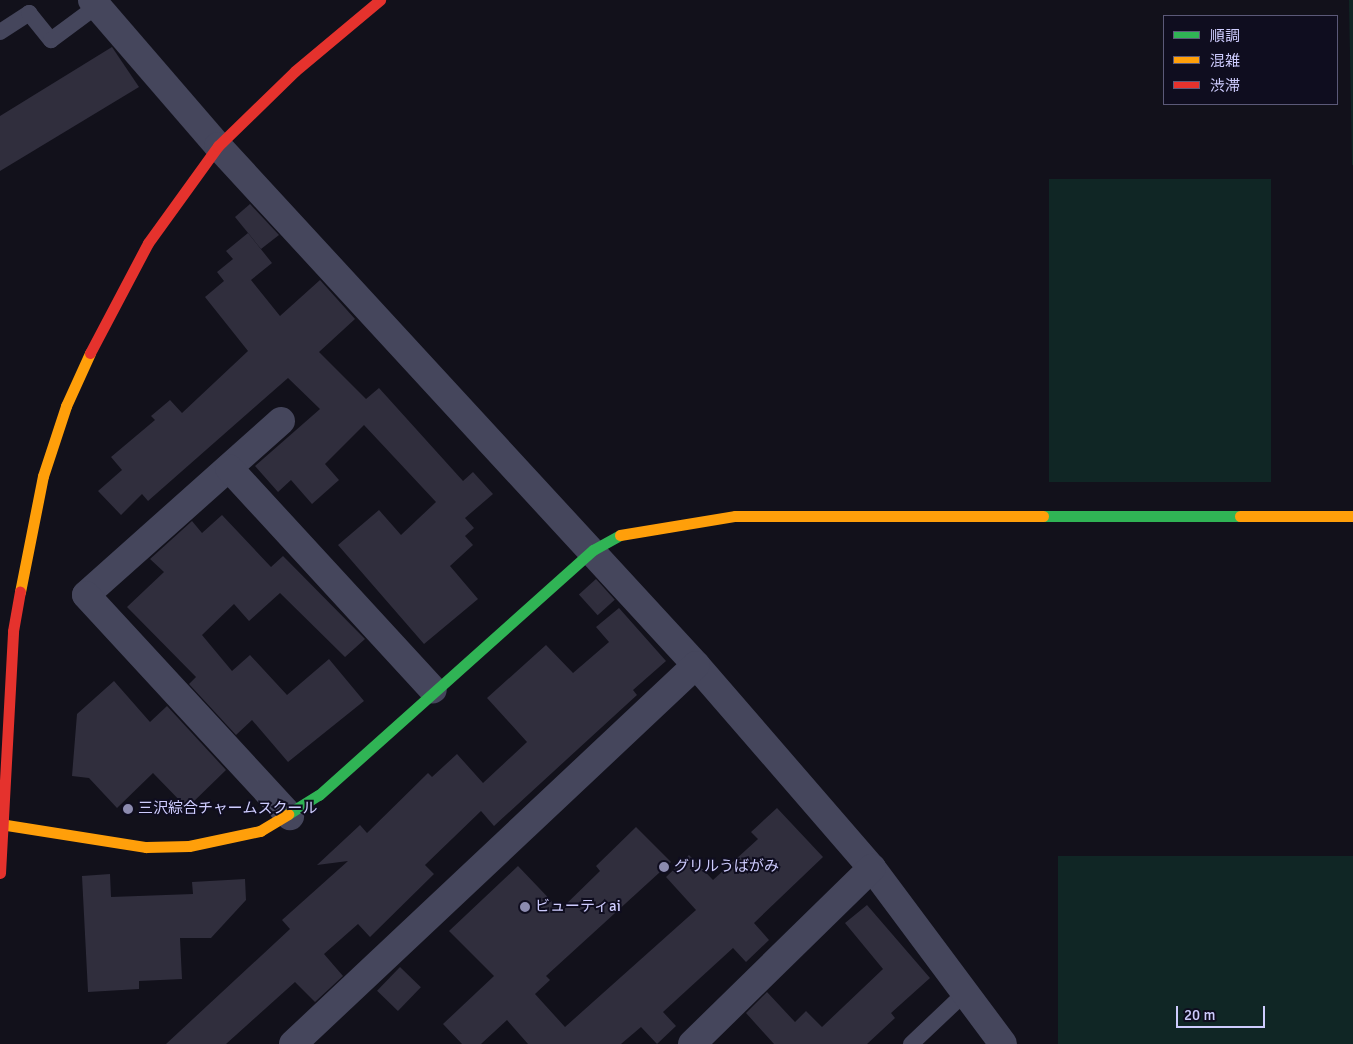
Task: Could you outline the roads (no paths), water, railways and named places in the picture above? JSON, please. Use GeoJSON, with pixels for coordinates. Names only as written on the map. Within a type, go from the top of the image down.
{"type":"FeatureCollection","features":[{"type":"Feature","properties":{"kind":"street"},"geometry":{"type":"LineString","coordinates":[[0,873],[0,824],[12,631],[43,476],[66,406],[100,332],[148,243],[218,146],[295,71],[380,0]]}},
{"type":"Feature","properties":{"kind":"street"},"geometry":{"type":"LineString","coordinates":[[95,3],[218,146],[593,550],[696,665],[872,868],[1003,1044]]}},
{"type":"Feature","properties":{"kind":"street"},"geometry":{"type":"LineString","coordinates":[[281,421],[86,595],[290,816]]}},
{"type":"Feature","properties":{"kind":"street"},"geometry":{"type":"LineString","coordinates":[[229,468],[433,690]]}},
{"type":"Feature","properties":{"kind":"street"},"geometry":{"type":"LineString","coordinates":[[0,824],[146,847],[189,846],[260,832],[290,816],[593,550],[616,536],[648,528],[735,516],[1353,516]]}},
{"type":"Feature","properties":{"kind":"street"},"geometry":{"type":"LineString","coordinates":[[293,1044],[696,665]]}},
{"type":"Feature","properties":{"kind":"street"},"geometry":{"type":"LineString","coordinates":[[692,1044],[872,868]]}},
{"type":"Feature","properties":{"kind":"lane"},"geometry":{"type":"LineString","coordinates":[[0,32],[28,13],[51,40],[95,3]]}},
{"type":"Feature","properties":{"kind":"lane"},"geometry":{"type":"LineString","coordinates":[[911,1044],[965,993]]}},
{"type":"Feature","properties":{"kind":"place","name":"三沢綜合チャームスクール"},"geometry":{"type":"Point","coordinates":[128,809]}},
{"type":"Feature","properties":{"kind":"place","name":"グリルうばがみ"},"geometry":{"type":"Point","coordinates":[664,867]}},
{"type":"Feature","properties":{"kind":"place","name":"ビューティai"},"geometry":{"type":"Point","coordinates":[525,907]}}]}
